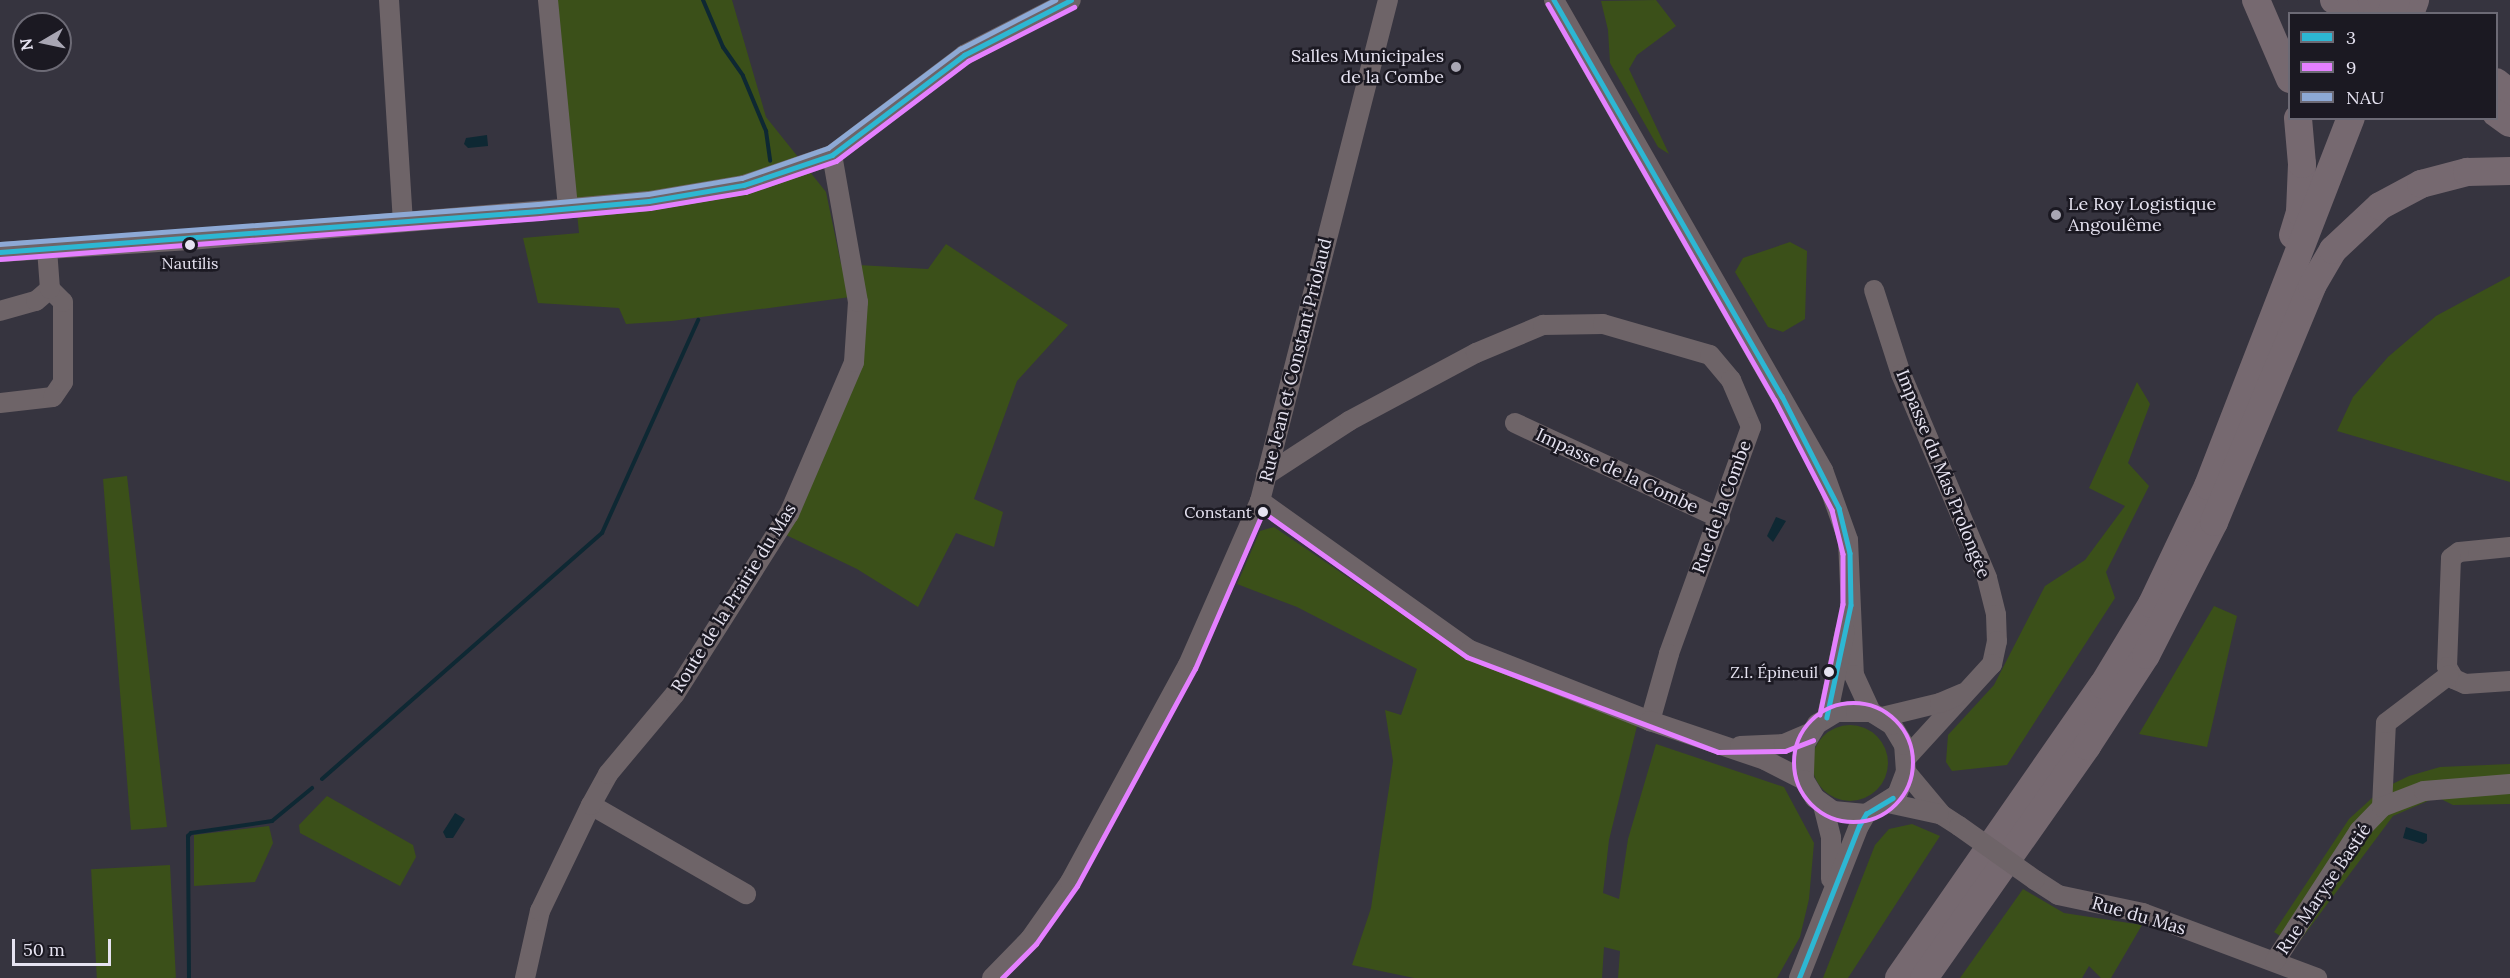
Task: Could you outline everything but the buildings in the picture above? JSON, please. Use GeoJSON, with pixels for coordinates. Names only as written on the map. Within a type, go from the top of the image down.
{"type":"FeatureCollection","features":[{"type":"Feature","properties":{"kind":"highway"},"geometry":{"type":"LineString","coordinates":[[2256,0],[2288,77]]}},
{"type":"Feature","properties":{"kind":"highway"},"geometry":{"type":"LineString","coordinates":[[2334,0],[2350,12]]}},
{"type":"Feature","properties":{"kind":"highway"},"geometry":{"type":"LineString","coordinates":[[2372,0],[2388,12]]}},
{"type":"Feature","properties":{"kind":"highway"},"geometry":{"type":"LineString","coordinates":[[2390,0],[2406,12]]}},
{"type":"Feature","properties":{"kind":"highway"},"geometry":{"type":"LineString","coordinates":[[2208,486],[2300,212],[2302,164],[2298,120]]}},
{"type":"Feature","properties":{"kind":"highway"},"geometry":{"type":"LineString","coordinates":[[1899,978],[2103,685],[2152,604],[2208,486],[2350,120]]}},
{"type":"Feature","properties":{"kind":"highway"},"geometry":{"type":"LineString","coordinates":[[2253,427],[2278,350],[2367,120]]}},
{"type":"Feature","properties":{"kind":"highway"},"geometry":{"type":"LineString","coordinates":[[1924,978],[2081,755],[2146,655],[2214,522],[2312,286],[2347,234],[2380,206],[2421,184],[2467,172],[2510,171]]}},
{"type":"Feature","properties":{"kind":"street"},"geometry":{"type":"LineString","coordinates":[[389,0],[403,221]]}},
{"type":"Feature","properties":{"kind":"street"},"geometry":{"type":"LineString","coordinates":[[548,0],[568,208]]}},
{"type":"Feature","properties":{"kind":"street"},"geometry":{"type":"LineString","coordinates":[[0,252],[568,208],[728,189],[787,173],[832,155],[957,59],[1071,0]]}},
{"type":"Feature","properties":{"kind":"street","name":"Rue Jean et Constant Priolaud"},"geometry":{"type":"LineString","coordinates":[[992,978],[1030,939],[1070,882],[1188,665],[1260,501],[1389,0]]}},
{"type":"Feature","properties":{"kind":"street"},"geometry":{"type":"LineString","coordinates":[[1554,0],[1823,470],[1848,540],[1854,675],[1876,715],[1899,734],[1907,765],[1888,804],[1866,814],[1844,815],[1823,805]]}},
{"type":"Feature","properties":{"kind":"street","name":"Route de la Prairie du Mas"},"geometry":{"type":"LineString","coordinates":[[525,978],[540,911],[591,805],[608,774],[680,686],[789,513],[854,362],[858,302],[832,155]]}},
{"type":"Feature","properties":{"kind":"street"},"geometry":{"type":"LineString","coordinates":[[0,403],[53,397],[63,382],[63,302],[50,289],[47,249]]}},
{"type":"Feature","properties":{"kind":"street"},"geometry":{"type":"LineString","coordinates":[[0,312],[36,301],[50,289]]}},
{"type":"Feature","properties":{"kind":"street","name":"Impasse du Mas Prolongée"},"geometry":{"type":"LineString","coordinates":[[1874,290],[1901,374],[1987,578],[1997,641],[1992,664],[1907,765]]}},
{"type":"Feature","properties":{"kind":"street","name":"Rue de la Combe"},"geometry":{"type":"LineString","coordinates":[[1266,475],[1349,421],[1510,337],[1543,325],[1603,324],[1710,355],[1731,380],[1751,427],[1669,654],[1650,721]]}},
{"type":"Feature","properties":{"kind":"street","name":"Impasse de la Combe"},"geometry":{"type":"LineString","coordinates":[[1515,423],[1720,518]]}},
{"type":"Feature","properties":{"kind":"street"},"geometry":{"type":"LineString","coordinates":[[1260,501],[1470,650],[1650,721],[1765,760],[1804,780],[1823,805],[1831,837],[1832,890]]}},
{"type":"Feature","properties":{"kind":"street"},"geometry":{"type":"LineString","coordinates":[[2449,675],[2451,558],[2459,552],[2510,547]]}},
{"type":"Feature","properties":{"kind":"street"},"geometry":{"type":"LineString","coordinates":[[1827,717],[1851,605]]}},
{"type":"Feature","properties":{"kind":"street"},"geometry":{"type":"LineString","coordinates":[[2449,675],[2465,684],[2510,681]]}},
{"type":"Feature","properties":{"kind":"street"},"geometry":{"type":"LineString","coordinates":[[2382,807],[2386,723],[2449,675]]}},
{"type":"Feature","properties":{"kind":"street"},"geometry":{"type":"LineString","coordinates":[[1720,746],[1784,744],[1810,733],[1827,717],[1848,710],[1876,715],[1940,703],[1971,689]]}},
{"type":"Feature","properties":{"kind":"street"},"geometry":{"type":"LineString","coordinates":[[1804,780],[1802,756],[1810,733]]}},
{"type":"Feature","properties":{"kind":"street","name":"Rue du Mas"},"geometry":{"type":"LineString","coordinates":[[1907,765],[1942,815]]}},
{"type":"Feature","properties":{"kind":"street","name":"Rue Maryse Bastié"},"geometry":{"type":"LineString","coordinates":[[2276,961],[2359,831],[2382,807],[2424,790],[2510,784]]}},
{"type":"Feature","properties":{"kind":"street","name":"Rue du Mas"},"geometry":{"type":"LineString","coordinates":[[1888,804],[1942,815],[2058,895],[2143,913],[2318,978]]}},
{"type":"Feature","properties":{"kind":"street"},"geometry":{"type":"LineString","coordinates":[[591,805],[746,894]]}},
{"type":"Feature","properties":{"kind":"street"},"geometry":{"type":"LineString","coordinates":[[1799,978],[1832,890],[1866,814]]}},
{"type":"Feature","properties":{"kind":"green space"},"geometry":{"type":"Polygon","coordinates":[[[556,0],[732,0],[766,117],[826,192],[841,264],[928,269],[946,244],[1068,325],[1017,381],[974,499],[1003,512],[994,547],[956,533],[918,607],[857,569],[784,534],[859,370],[865,295],[672,321],[626,324],[619,308],[538,303],[523,238],[579,233],[556,0]]]}},
{"type":"Feature","properties":{"kind":"green space"},"geometry":{"type":"Polygon","coordinates":[[[1656,0],[1676,26],[1637,55],[1629,69],[1669,154],[1658,147],[1610,63],[1608,30],[1601,1],[1656,0]]]}},
{"type":"Feature","properties":{"kind":"green space"},"geometry":{"type":"Polygon","coordinates":[[[1790,242],[1807,251],[1805,319],[1783,332],[1768,327],[1735,272],[1743,258],[1790,242]]]}},
{"type":"Feature","properties":{"kind":"green space"},"geometry":{"type":"Polygon","coordinates":[[[2510,276],[2510,482],[2337,431],[2353,397],[2388,357],[2436,316],[2510,276]]]}},
{"type":"Feature","properties":{"kind":"green space"},"geometry":{"type":"Polygon","coordinates":[[[2137,382],[2150,404],[2128,463],[2149,486],[2106,572],[2115,598],[2007,765],[1952,771],[1946,762],[1948,735],[1994,685],[2045,586],[2085,560],[2125,506],[2089,488],[2137,382]]]}},
{"type":"Feature","properties":{"kind":"green space"},"geometry":{"type":"Polygon","coordinates":[[[127,476],[167,827],[131,830],[103,479],[127,476]]]}},
{"type":"Feature","properties":{"kind":"green space"},"geometry":{"type":"Polygon","coordinates":[[[1274,527],[1468,659],[1637,726],[1609,840],[1603,893],[1619,899],[1628,839],[1656,744],[1784,787],[1814,843],[1809,899],[1800,937],[1777,978],[1618,978],[1620,951],[1604,947],[1602,978],[1414,978],[1352,965],[1371,908],[1393,761],[1385,710],[1401,715],[1417,669],[1297,607],[1237,584],[1260,531],[1274,527]]]}},
{"type":"Feature","properties":{"kind":"green space"},"geometry":{"type":"Polygon","coordinates":[[[2214,606],[2237,616],[2207,747],[2139,734],[2214,606]]]}},
{"type":"Feature","properties":{"kind":"green space"},"geometry":{"type":"Polygon","coordinates":[[[1858,725],[1871,731],[1882,742],[1888,755],[1886,778],[1871,795],[1858,801],[1842,801],[1829,795],[1814,778],[1812,755],[1818,742],[1835,727],[1858,725]]]}},
{"type":"Feature","properties":{"kind":"green space"},"geometry":{"type":"Polygon","coordinates":[[[2510,764],[2510,804],[2453,805],[2437,797],[2393,816],[2296,946],[2274,932],[2349,819],[2382,789],[2409,776],[2440,767],[2510,764]]]}},
{"type":"Feature","properties":{"kind":"green space"},"geometry":{"type":"Polygon","coordinates":[[[327,796],[413,845],[416,857],[400,886],[300,833],[299,825],[327,796]]]}},
{"type":"Feature","properties":{"kind":"green space"},"geometry":{"type":"Polygon","coordinates":[[[1912,824],[1940,836],[1848,978],[1823,978],[1875,845],[1889,829],[1912,824]]]}},
{"type":"Feature","properties":{"kind":"green space"},"geometry":{"type":"Polygon","coordinates":[[[269,826],[273,843],[255,882],[194,886],[194,835],[269,826]]]}},
{"type":"Feature","properties":{"kind":"green space"},"geometry":{"type":"Polygon","coordinates":[[[170,865],[176,978],[97,978],[91,869],[170,865]]]}},
{"type":"Feature","properties":{"kind":"green space"},"geometry":{"type":"Polygon","coordinates":[[[2023,889],[2064,913],[2142,925],[2111,978],[2101,978],[2089,966],[2082,978],[1960,978],[2023,889]]]}},
{"type":"Feature","properties":{"kind":"water"},"geometry":{"type":"Polygon","coordinates":[[[487,135],[488,146],[468,148],[464,144],[466,138],[487,135]]]}},
{"type":"Feature","properties":{"kind":"water"},"geometry":{"type":"Polygon","coordinates":[[[1776,517],[1786,521],[1773,542],[1767,536],[1776,517]]]}},
{"type":"Feature","properties":{"kind":"water"},"geometry":{"type":"Polygon","coordinates":[[[455,813],[465,819],[453,838],[446,838],[443,832],[455,813]]]}},
{"type":"Feature","properties":{"kind":"water"},"geometry":{"type":"Polygon","coordinates":[[[2406,827],[2427,834],[2427,841],[2423,844],[2403,838],[2406,827]]]}},
{"type":"Feature","properties":{"kind":"waterway"},"geometry":{"type":"LineString","coordinates":[[703,0],[723,47],[743,76],[766,131],[770,161]]}},
{"type":"Feature","properties":{"kind":"waterway"},"geometry":{"type":"LineString","coordinates":[[322,779],[602,533],[698,320]]}},
{"type":"Feature","properties":{"kind":"waterway"},"geometry":{"type":"LineString","coordinates":[[189,978],[188,836],[191,833],[272,821],[312,788]]}},
{"type":"Feature","properties":{"kind":"transit line","name":"NAU"},"geometry":{"type":"LineString","coordinates":[[0,244],[538,204],[648,194],[742,178],[828,148],[960,49],[1055,0]]}},
{"type":"Feature","properties":{"kind":"transit line","name":"3"},"geometry":{"type":"LineString","coordinates":[[0,252],[539,211],[649,201],[744,185],[832,155],[964,55],[1071,0]]}},
{"type":"Feature","properties":{"kind":"transit line","name":"3"},"geometry":{"type":"LineString","coordinates":[[1554,0],[1782,396],[1839,508],[1850,553],[1851,605],[1827,717]]}},
{"type":"Feature","properties":{"kind":"transit line","name":"9"},"geometry":{"type":"LineString","coordinates":[[1548,4],[1775,400],[1832,510],[1843,554],[1843,604],[1820,715]]}},
{"type":"Feature","properties":{"kind":"transit line","name":"9"},"geometry":{"type":"LineString","coordinates":[[0,259],[540,218],[650,208],[746,192],[836,161],[968,61],[1074,7]]}},
{"type":"Feature","properties":{"kind":"transit line","name":"9"},"geometry":{"type":"LineString","coordinates":[[1002,978],[1036,944],[1077,886],[1195,669],[1263,512],[1467,657],[1718,752],[1785,751],[1813,740]]}},
{"type":"Feature","properties":{"kind":"transit line","name":"9"},"geometry":{"type":"LineString","coordinates":[[1854,703],[1877,707],[1897,720],[1910,740],[1914,763],[1910,786],[1897,806],[1877,819],[1854,823],[1831,819],[1811,806],[1798,786],[1794,763],[1798,740],[1811,720],[1831,707],[1854,703]]}},
{"type":"Feature","properties":{"kind":"transit line","name":"3"},"geometry":{"type":"LineString","coordinates":[[1799,978],[1859,826],[1866,814],[1893,798]]}},
{"type":"Feature","properties":{"kind":"place","name":"Salles Municipales de la Combe"},"geometry":{"type":"Point","coordinates":[1456,67]}},
{"type":"Feature","properties":{"kind":"place","name":"Le Roy Logistique Angoulême"},"geometry":{"type":"Point","coordinates":[2056,215]}},
{"type":"Feature","properties":{"kind":"place","name":"Nautilis"},"geometry":{"type":"Point","coordinates":[190,245]}},
{"type":"Feature","properties":{"kind":"place","name":"Constant"},"geometry":{"type":"Point","coordinates":[1263,512]}},
{"type":"Feature","properties":{"kind":"place","name":"Z.I. Épineuil"},"geometry":{"type":"Point","coordinates":[1829,672]}}]}
